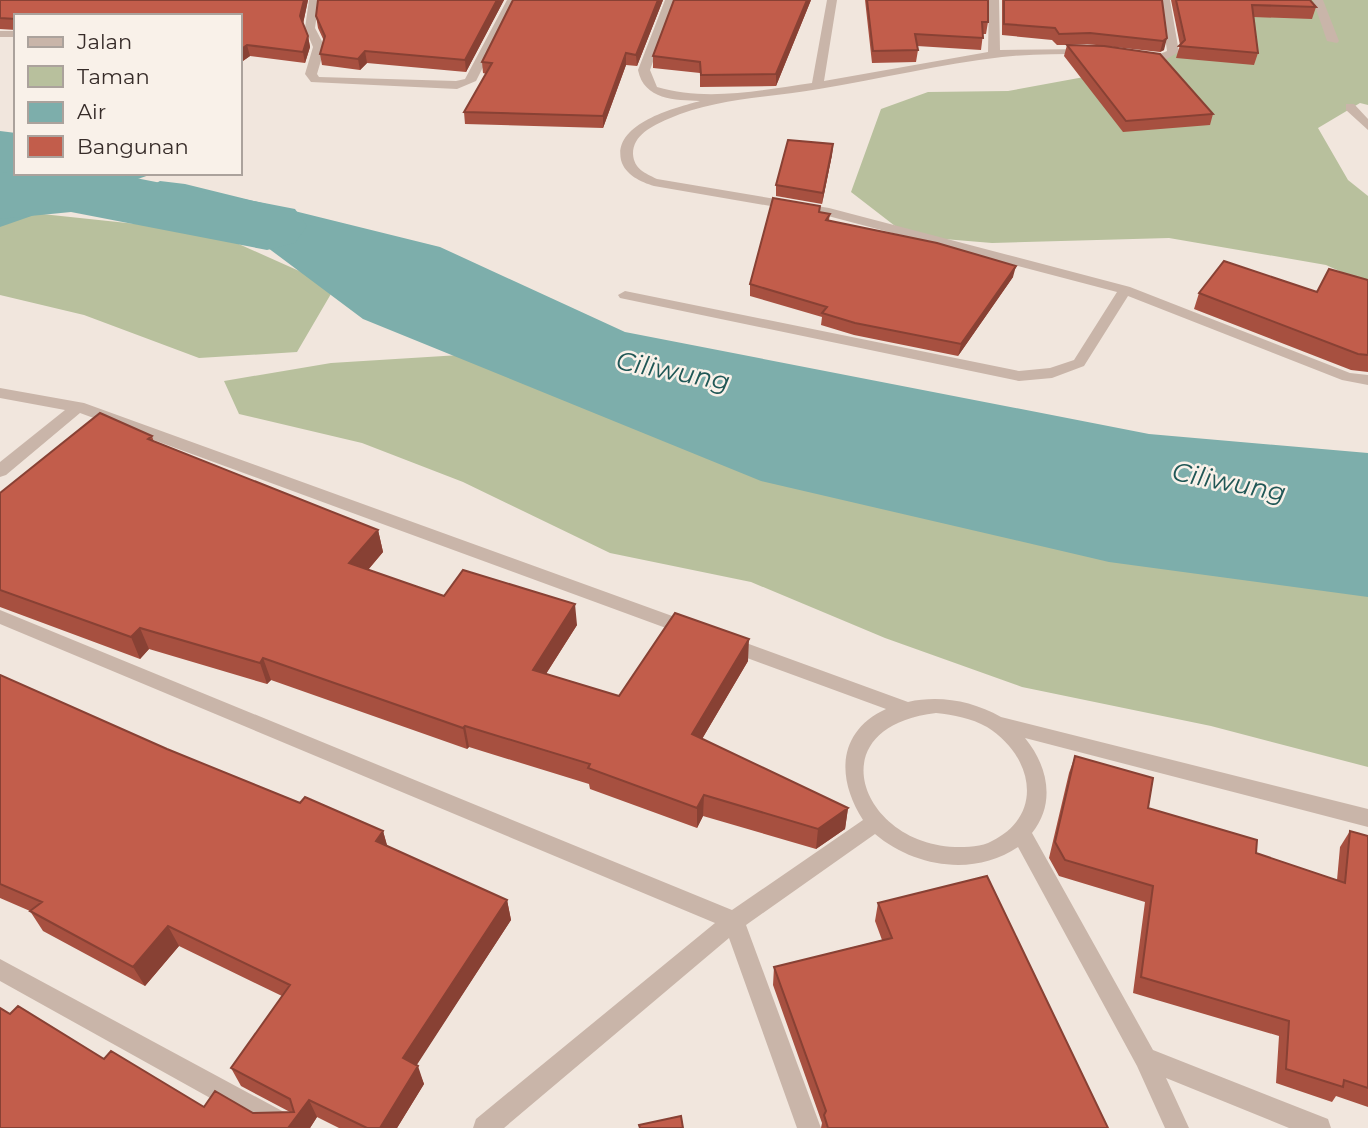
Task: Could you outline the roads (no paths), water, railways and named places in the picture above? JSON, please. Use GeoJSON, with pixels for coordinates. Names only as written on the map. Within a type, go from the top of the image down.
{"type":"FeatureCollection","features":[{"type":"Feature","properties":{"kind":"street"},"geometry":{"type":"LineString","coordinates":[[314,0],[310,28],[319,47],[311,74],[315,80],[457,85],[470,81],[512,0]]}},
{"type":"Feature","properties":{"kind":"street"},"geometry":{"type":"LineString","coordinates":[[670,0],[644,70],[645,79],[652,88],[664,94],[730,96],[818,85],[994,54],[1099,51]]}},
{"type":"Feature","properties":{"kind":"street"},"geometry":{"type":"LineString","coordinates":[[818,85],[832,0]]}},
{"type":"Feature","properties":{"kind":"street"},"geometry":{"type":"LineString","coordinates":[[994,0],[994,54]]}},
{"type":"Feature","properties":{"kind":"street"},"geometry":{"type":"LineString","coordinates":[[1131,55],[1163,58],[1173,52],[1165,0]]}},
{"type":"Feature","properties":{"kind":"street"},"geometry":{"type":"LineString","coordinates":[[1318,0],[1333,41]]}},
{"type":"Feature","properties":{"kind":"street"},"geometry":{"type":"LineString","coordinates":[[730,96],[654,120],[637,130],[627,140],[625,150],[628,163],[636,174],[654,182],[829,212],[1125,290],[1347,377],[1368,380]]}},
{"type":"Feature","properties":{"kind":"street"},"geometry":{"type":"LineString","coordinates":[[1350,107],[1368,126]]}},
{"type":"Feature","properties":{"kind":"street"},"geometry":{"type":"LineString","coordinates":[[625,295],[1019,376],[1052,373],[1079,363],[1125,290]]}},
{"type":"Feature","properties":{"kind":"street"},"geometry":{"type":"LineString","coordinates":[[0,393],[78,407],[907,709]]}},
{"type":"Feature","properties":{"kind":"street"},"geometry":{"type":"LineString","coordinates":[[0,471],[78,407]]}},
{"type":"Feature","properties":{"kind":"street"},"geometry":{"type":"LineString","coordinates":[[0,617],[734,921],[809,1128]]}},
{"type":"Feature","properties":{"kind":"street"},"geometry":{"type":"LineString","coordinates":[[995,722],[1018,740],[1032,763],[1038,787],[1035,812],[1021,833],[999,848],[974,855],[947,856],[908,845],[875,823],[860,801],[853,777],[855,755],[866,735],[884,718],[907,709],[936,705],[967,710],[995,722],[1368,818]]}},
{"type":"Feature","properties":{"kind":"street"},"geometry":{"type":"LineString","coordinates":[[485,1128],[734,921],[875,823]]}},
{"type":"Feature","properties":{"kind":"street"},"geometry":{"type":"LineString","coordinates":[[1021,833],[1145,1058],[1177,1128]]}},
{"type":"Feature","properties":{"kind":"street"},"geometry":{"type":"LineString","coordinates":[[0,969],[288,1128]]}},
{"type":"Feature","properties":{"kind":"street"},"geometry":{"type":"LineString","coordinates":[[1145,1058],[1319,1128]]}},
{"type":"Feature","properties":{"kind":"water"},"geometry":{"type":"Polygon","coordinates":[[[0,131],[14,133],[14,175],[149,175],[0,227],[0,131]]]}},
{"type":"Feature","properties":{"kind":"water"},"geometry":{"type":"Polygon","coordinates":[[[160,181],[185,184],[440,247],[625,332],[1149,434],[1368,453],[1368,597],[1109,562],[761,481],[363,319],[244,230],[109,209],[160,181]]]}},
{"type":"Feature","properties":{"kind":"waterway","name":"Ciliwung"},"geometry":{"type":"LineString","coordinates":[[0,196],[71,189],[267,226]]}}]}
